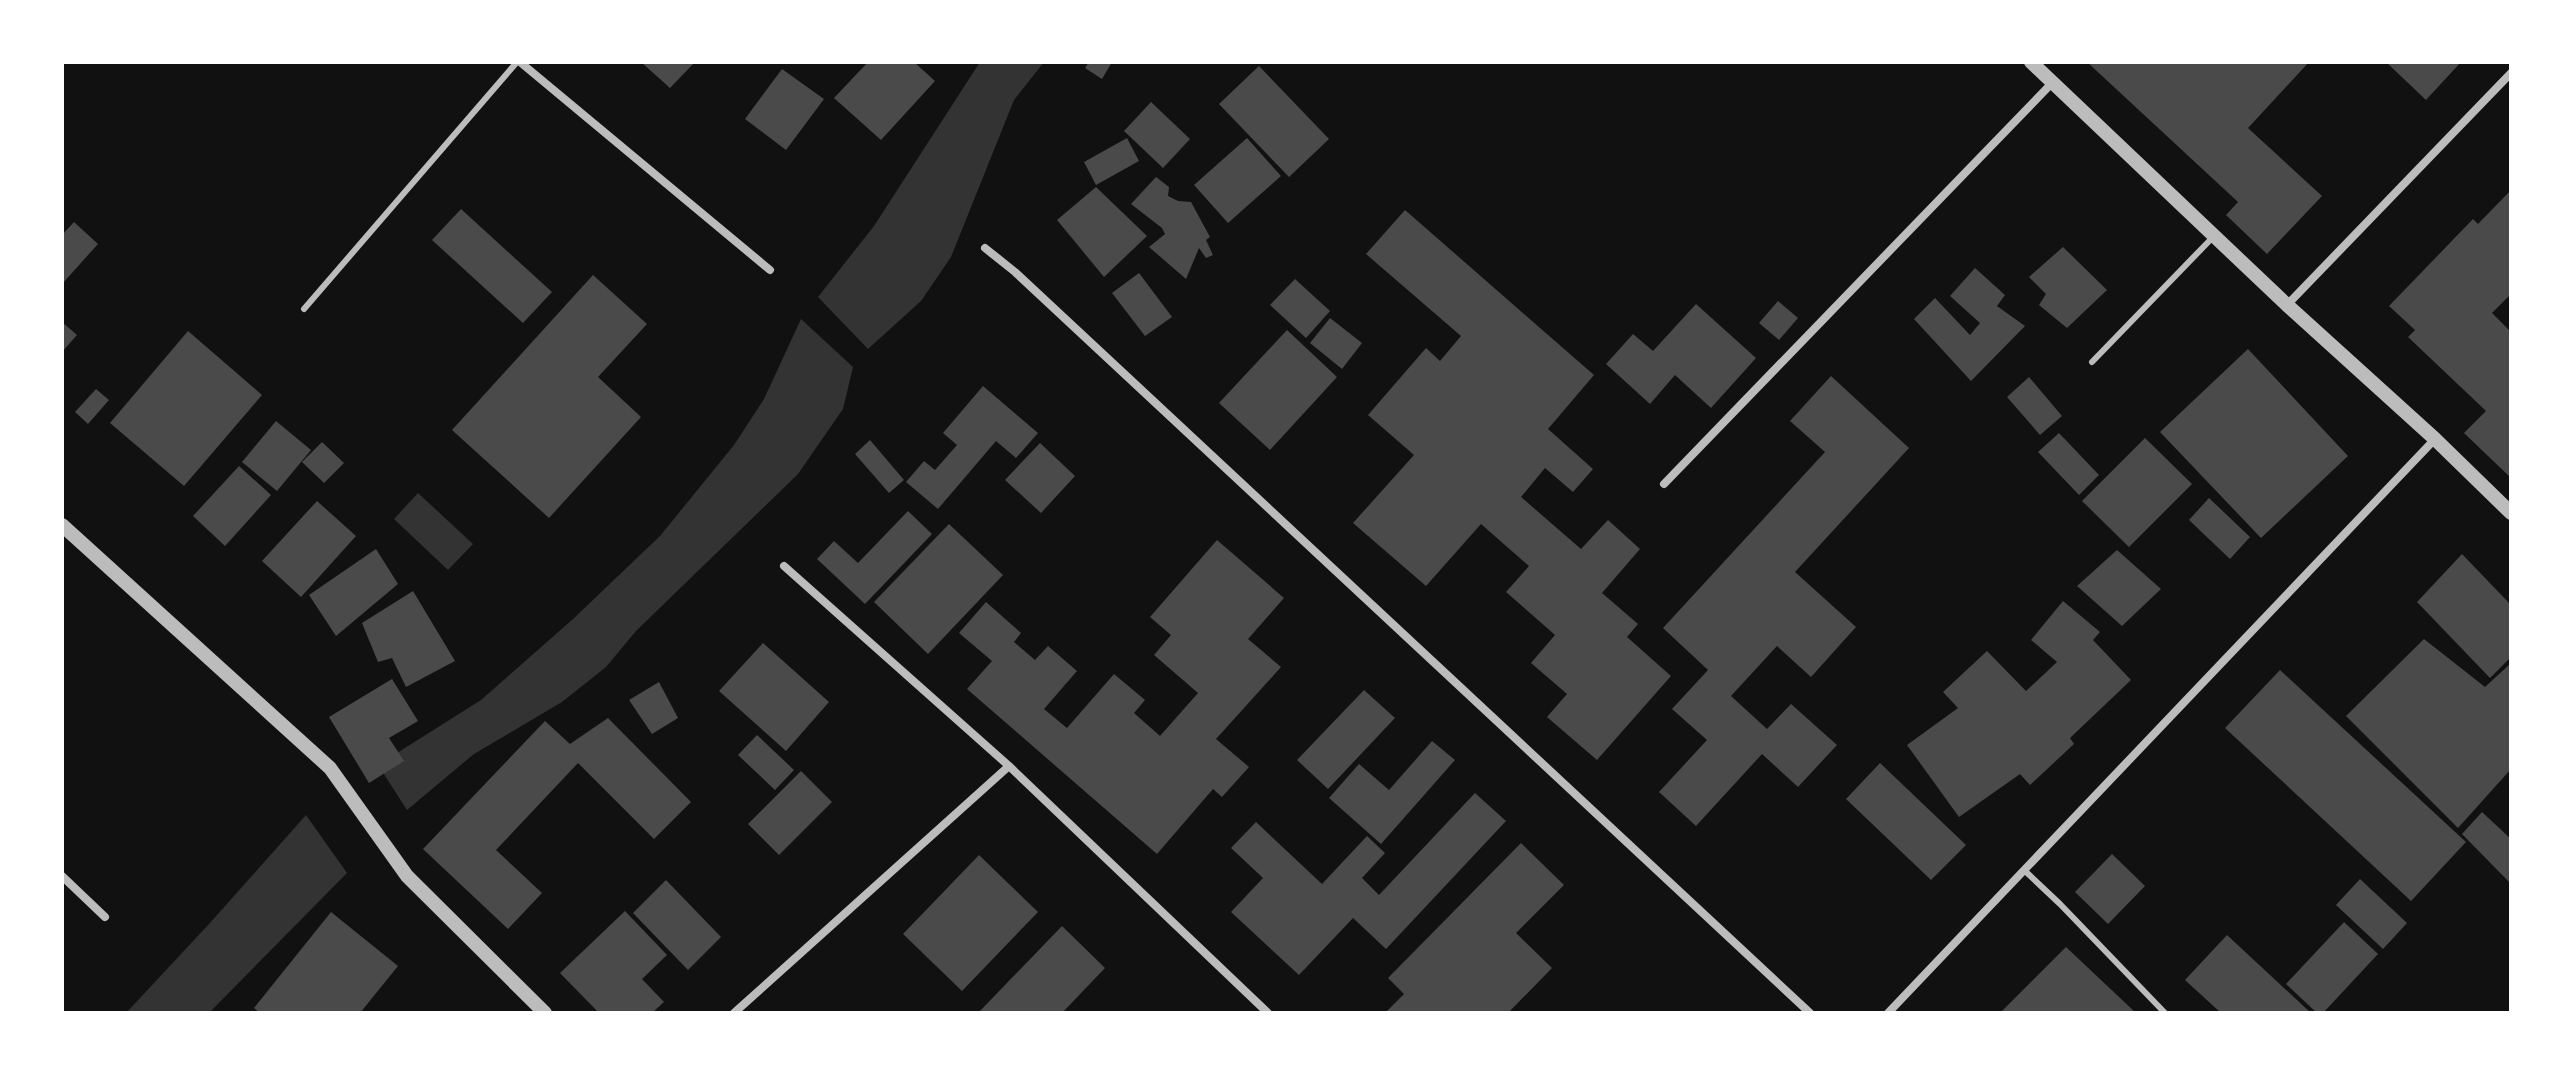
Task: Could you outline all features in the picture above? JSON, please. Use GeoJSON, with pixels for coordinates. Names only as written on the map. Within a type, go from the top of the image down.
{"type":"FeatureCollection","features":[{"type":"Feature","properties":{"kind":"street"},"geometry":{"type":"LineString","coordinates":[[518,62],[770,270]]}},
{"type":"Feature","properties":{"kind":"street"},"geometry":{"type":"LineString","coordinates":[[2031,62],[2511,513]]}},
{"type":"Feature","properties":{"kind":"street"},"geometry":{"type":"LineString","coordinates":[[2287,305],[2511,73]]}},
{"type":"Feature","properties":{"kind":"street"},"geometry":{"type":"LineString","coordinates":[[1664,484],[2053,82]]}},
{"type":"Feature","properties":{"kind":"street"},"geometry":{"type":"LineString","coordinates":[[985,248],[1015,272],[1810,1013]]}},
{"type":"Feature","properties":{"kind":"street"},"geometry":{"type":"LineString","coordinates":[[1888,1013],[2435,439]]}},
{"type":"Feature","properties":{"kind":"street"},"geometry":{"type":"LineString","coordinates":[[62,525],[330,768],[407,876],[545,1013]]}},
{"type":"Feature","properties":{"kind":"street"},"geometry":{"type":"LineString","coordinates":[[784,566],[1009,766],[1268,1013]]}},
{"type":"Feature","properties":{"kind":"street"},"geometry":{"type":"LineString","coordinates":[[734,1013],[1009,766]]}},
{"type":"Feature","properties":{"kind":"street"},"geometry":{"type":"LineString","coordinates":[[62,876],[105,917]]}},
{"type":"Feature","properties":{"kind":"lane"},"geometry":{"type":"LineString","coordinates":[[304,309],[518,62]]}},
{"type":"Feature","properties":{"kind":"lane"},"geometry":{"type":"LineString","coordinates":[[2092,362],[2214,236]]}},
{"type":"Feature","properties":{"kind":"lane"},"geometry":{"type":"LineString","coordinates":[[2024,870],[2165,1013]]}},
{"type":"Feature","properties":{"kind":"shaded area"},"geometry":{"type":"Polygon","coordinates":[[[980,62],[1044,62],[1014,100],[951,257],[921,301],[868,349],[818,297],[874,226],[980,62]]]}},
{"type":"Feature","properties":{"kind":"shaded area"},"geometry":{"type":"Polygon","coordinates":[[[801,319],[853,367],[843,409],[798,474],[636,631],[606,667],[562,702],[474,754],[407,810],[378,765],[481,700],[573,619],[660,536],[734,445],[764,399],[801,319]]]}},
{"type":"Feature","properties":{"kind":"shaded area"},"geometry":{"type":"Polygon","coordinates":[[[418,493],[473,544],[448,570],[394,519],[418,493]]]}},
{"type":"Feature","properties":{"kind":"shaded area"},"geometry":{"type":"Polygon","coordinates":[[[306,815],[347,873],[209,1013],[126,1013],[209,924],[306,815]]]}},
{"type":"Feature","properties":{"kind":"building"},"geometry":{"type":"Polygon","coordinates":[[[641,62],[695,62],[670,88],[641,62]]]}},
{"type":"Feature","properties":{"kind":"building"},"geometry":{"type":"Polygon","coordinates":[[[868,62],[914,62],[935,81],[881,140],[834,98],[868,62]]]}},
{"type":"Feature","properties":{"kind":"building"},"geometry":{"type":"Polygon","coordinates":[[[1089,62],[1112,62],[1102,79],[1085,68],[1089,62]]]}},
{"type":"Feature","properties":{"kind":"building"},"geometry":{"type":"Polygon","coordinates":[[[2087,62],[2309,62],[2248,128],[2322,196],[2267,254],[2226,215],[2238,202],[2087,62]]]}},
{"type":"Feature","properties":{"kind":"building"},"geometry":{"type":"Polygon","coordinates":[[[2386,62],[2461,62],[2426,100],[2386,62]]]}},
{"type":"Feature","properties":{"kind":"building"},"geometry":{"type":"Polygon","coordinates":[[[1259,66],[1329,139],[1289,177],[1219,104],[1259,66]]]}},
{"type":"Feature","properties":{"kind":"building"},"geometry":{"type":"Polygon","coordinates":[[[782,69],[824,99],[786,150],[745,119],[782,69]]]}},
{"type":"Feature","properties":{"kind":"building"},"geometry":{"type":"Polygon","coordinates":[[[1151,102],[1190,139],[1163,168],[1124,131],[1151,102]]]}},
{"type":"Feature","properties":{"kind":"building"},"geometry":{"type":"Polygon","coordinates":[[[1127,138],[1139,161],[1096,185],[1084,162],[1127,138]]]}},
{"type":"Feature","properties":{"kind":"building"},"geometry":{"type":"Polygon","coordinates":[[[1247,138],[1281,176],[1228,223],[1194,185],[1247,138]]]}},
{"type":"Feature","properties":{"kind":"building"},"geometry":{"type":"Polygon","coordinates":[[[1156,177],[1169,187],[1168,196],[1191,202],[1210,237],[1206,240],[1213,255],[1206,258],[1199,248],[1186,279],[1149,247],[1165,234],[1162,228],[1131,204],[1156,177]]]}},
{"type":"Feature","properties":{"kind":"building"},"geometry":{"type":"Polygon","coordinates":[[[1096,187],[1147,236],[1104,277],[1057,220],[1096,187]]]}},
{"type":"Feature","properties":{"kind":"building"},"geometry":{"type":"Polygon","coordinates":[[[2511,190],[2511,294],[2492,313],[2511,332],[2511,478],[2464,433],[2486,411],[2408,337],[2415,330],[2389,306],[2473,219],[2478,224],[2511,190]]]}},
{"type":"Feature","properties":{"kind":"building"},"geometry":{"type":"Polygon","coordinates":[[[461,209],[552,292],[523,323],[432,240],[461,209]]]}},
{"type":"Feature","properties":{"kind":"building"},"geometry":{"type":"Polygon","coordinates":[[[1405,210],[1594,375],[1548,429],[1593,469],[1573,492],[1545,468],[1521,497],[1581,549],[1608,520],[1640,549],[1602,593],[1638,624],[1627,637],[1671,676],[1597,760],[1547,717],[1567,694],[1531,663],[1555,635],[1506,592],[1529,566],[1481,524],[1426,586],[1353,523],[1414,455],[1368,415],[1426,348],[1440,361],[1461,336],[1366,254],[1405,210]]]}},
{"type":"Feature","properties":{"kind":"building"},"geometry":{"type":"Polygon","coordinates":[[[74,222],[98,244],[62,284],[62,235],[74,222]]]}},
{"type":"Feature","properties":{"kind":"building"},"geometry":{"type":"Polygon","coordinates":[[[2063,247],[2107,290],[2067,328],[2039,305],[2046,294],[2029,277],[2063,247]]]}},
{"type":"Feature","properties":{"kind":"building"},"geometry":{"type":"Polygon","coordinates":[[[1975,268],[2005,295],[1997,306],[2025,326],[1971,381],[1914,319],[1935,298],[1970,335],[1980,323],[1950,296],[1975,268]]]}},
{"type":"Feature","properties":{"kind":"building"},"geometry":{"type":"Polygon","coordinates":[[[1139,273],[1172,317],[1145,336],[1112,293],[1139,273]]]}},
{"type":"Feature","properties":{"kind":"building"},"geometry":{"type":"Polygon","coordinates":[[[593,275],[647,324],[598,377],[641,417],[549,518],[452,430],[593,275]]]}},
{"type":"Feature","properties":{"kind":"building"},"geometry":{"type":"Polygon","coordinates":[[[1295,279],[1330,311],[1306,338],[1270,305],[1295,279]]]}},
{"type":"Feature","properties":{"kind":"building"},"geometry":{"type":"Polygon","coordinates":[[[1778,301],[1798,318],[1779,340],[1759,323],[1778,301]]]}},
{"type":"Feature","properties":{"kind":"building"},"geometry":{"type":"Polygon","coordinates":[[[1696,304],[1756,358],[1711,408],[1675,375],[1650,404],[1606,364],[1633,334],[1653,351],[1696,304]]]}},
{"type":"Feature","properties":{"kind":"building"},"geometry":{"type":"Polygon","coordinates":[[[1330,318],[1362,343],[1342,369],[1310,343],[1330,318]]]}},
{"type":"Feature","properties":{"kind":"building"},"geometry":{"type":"Polygon","coordinates":[[[62,322],[77,335],[62,352],[62,322]]]}},
{"type":"Feature","properties":{"kind":"building"},"geometry":{"type":"Polygon","coordinates":[[[1287,330],[1337,377],[1270,450],[1219,403],[1287,330]]]}},
{"type":"Feature","properties":{"kind":"building"},"geometry":{"type":"Polygon","coordinates":[[[188,331],[262,395],[184,486],[110,423],[188,331]]]}},
{"type":"Feature","properties":{"kind":"building"},"geometry":{"type":"Polygon","coordinates":[[[2248,349],[2348,456],[2261,538],[2160,432],[2248,349]]]}},
{"type":"Feature","properties":{"kind":"building"},"geometry":{"type":"Polygon","coordinates":[[[1831,376],[1909,448],[1795,572],[1856,627],[1811,677],[1777,646],[1731,696],[1767,729],[1791,704],[1837,745],[1798,787],[1762,754],[1696,826],[1659,792],[1707,740],[1672,709],[1708,670],[1663,628],[1825,452],[1790,421],[1831,376]]]}},
{"type":"Feature","properties":{"kind":"building"},"geometry":{"type":"Polygon","coordinates":[[[2029,377],[2062,416],[2040,435],[2007,397],[2029,377]]]}},
{"type":"Feature","properties":{"kind":"building"},"geometry":{"type":"Polygon","coordinates":[[[983,386],[1038,433],[1016,458],[996,441],[938,509],[906,482],[924,461],[935,470],[957,445],[943,433],[983,386]]]}},
{"type":"Feature","properties":{"kind":"building"},"geometry":{"type":"Polygon","coordinates":[[[96,389],[109,400],[88,424],[75,412],[96,389]]]}},
{"type":"Feature","properties":{"kind":"building"},"geometry":{"type":"Polygon","coordinates":[[[276,421],[311,450],[277,491],[242,462],[276,421]]]}},
{"type":"Feature","properties":{"kind":"building"},"geometry":{"type":"Polygon","coordinates":[[[2059,433],[2099,475],[2079,495],[2038,452],[2059,433]]]}},
{"type":"Feature","properties":{"kind":"building"},"geometry":{"type":"Polygon","coordinates":[[[2145,438],[2192,484],[2129,547],[2082,501],[2145,438]]]}},
{"type":"Feature","properties":{"kind":"building"},"geometry":{"type":"Polygon","coordinates":[[[870,440],[904,480],[889,493],[855,454],[870,440]]]}},
{"type":"Feature","properties":{"kind":"building"},"geometry":{"type":"Polygon","coordinates":[[[322,442],[344,463],[324,483],[302,462],[322,442]]]}},
{"type":"Feature","properties":{"kind":"building"},"geometry":{"type":"Polygon","coordinates":[[[1040,443],[1075,476],[1041,513],[1005,480],[1040,443]]]}},
{"type":"Feature","properties":{"kind":"building"},"geometry":{"type":"Polygon","coordinates":[[[239,466],[271,495],[225,546],[193,516],[239,466]]]}},
{"type":"Feature","properties":{"kind":"building"},"geometry":{"type":"Polygon","coordinates":[[[2209,498],[2250,537],[2230,559],[2189,520],[2209,498]]]}},
{"type":"Feature","properties":{"kind":"building"},"geometry":{"type":"Polygon","coordinates":[[[317,501],[356,536],[301,597],[262,561],[317,501]]]}},
{"type":"Feature","properties":{"kind":"building"},"geometry":{"type":"Polygon","coordinates":[[[908,511],[932,534],[865,604],[817,559],[834,541],[858,563],[908,511]]]}},
{"type":"Feature","properties":{"kind":"building"},"geometry":{"type":"Polygon","coordinates":[[[949,524],[1003,575],[928,654],[874,602],[949,524]]]}},
{"type":"Feature","properties":{"kind":"building"},"geometry":{"type":"Polygon","coordinates":[[[1217,540],[1284,598],[1248,639],[1281,667],[1216,739],[1249,767],[1222,797],[1213,789],[1157,854],[967,689],[992,661],[959,633],[986,602],[1021,633],[1014,642],[1035,660],[1048,646],[1077,671],[1044,709],[1067,728],[1114,674],[1145,700],[1134,713],[1160,736],[1198,693],[1154,655],[1171,635],[1150,617],[1217,540]]]}},
{"type":"Feature","properties":{"kind":"building"},"geometry":{"type":"Polygon","coordinates":[[[376,549],[398,584],[336,636],[309,595],[376,549]]]}},
{"type":"Feature","properties":{"kind":"building"},"geometry":{"type":"Polygon","coordinates":[[[2117,550],[2161,589],[2122,626],[2077,586],[2117,550]]]}},
{"type":"Feature","properties":{"kind":"building"},"geometry":{"type":"Polygon","coordinates":[[[2462,554],[2511,605],[2511,657],[2490,678],[2417,602],[2462,554]]]}},
{"type":"Feature","properties":{"kind":"building"},"geometry":{"type":"Polygon","coordinates":[[[413,591],[455,661],[406,687],[392,658],[378,662],[362,623],[413,591]]]}},
{"type":"Feature","properties":{"kind":"building"},"geometry":{"type":"Polygon","coordinates":[[[2063,601],[2100,632],[2093,640],[2131,680],[2070,738],[2074,744],[2030,785],[2020,774],[1959,817],[1907,745],[1958,708],[1943,692],[1987,651],[2026,691],[2057,662],[2031,640],[2063,601]]]}},
{"type":"Feature","properties":{"kind":"building"},"geometry":{"type":"Polygon","coordinates":[[[2424,639],[2485,687],[2511,663],[2511,769],[2458,828],[2346,716],[2424,639]]]}},
{"type":"Feature","properties":{"kind":"building"},"geometry":{"type":"Polygon","coordinates":[[[763,643],[829,702],[786,751],[719,691],[763,643]]]}},
{"type":"Feature","properties":{"kind":"building"},"geometry":{"type":"Polygon","coordinates":[[[2280,670],[2466,842],[2411,901],[2225,728],[2280,670]]]}},
{"type":"Feature","properties":{"kind":"building"},"geometry":{"type":"Polygon","coordinates":[[[392,679],[418,721],[389,738],[404,761],[369,783],[329,717],[392,679]]]}},
{"type":"Feature","properties":{"kind":"building"},"geometry":{"type":"Polygon","coordinates":[[[659,682],[678,718],[652,734],[629,700],[659,682]]]}},
{"type":"Feature","properties":{"kind":"building"},"geometry":{"type":"Polygon","coordinates":[[[1364,690],[1395,718],[1328,789],[1297,760],[1364,690]]]}},
{"type":"Feature","properties":{"kind":"building"},"geometry":{"type":"Polygon","coordinates":[[[608,718],[691,802],[654,839],[578,763],[496,850],[542,893],[508,929],[423,849],[545,721],[570,744],[608,718]]]}},
{"type":"Feature","properties":{"kind":"building"},"geometry":{"type":"Polygon","coordinates":[[[757,735],[794,770],[775,790],[738,755],[757,735]]]}},
{"type":"Feature","properties":{"kind":"building"},"geometry":{"type":"Polygon","coordinates":[[[1432,741],[1455,760],[1381,844],[1329,798],[1359,764],[1389,790],[1432,741]]]}},
{"type":"Feature","properties":{"kind":"building"},"geometry":{"type":"Polygon","coordinates":[[[1880,763],[1966,845],[1931,880],[1846,799],[1880,763]]]}},
{"type":"Feature","properties":{"kind":"building"},"geometry":{"type":"Polygon","coordinates":[[[801,771],[832,802],[779,855],[748,824],[801,771]]]}},
{"type":"Feature","properties":{"kind":"building"},"geometry":{"type":"Polygon","coordinates":[[[1475,793],[1506,821],[1386,949],[1353,918],[1299,975],[1231,912],[1263,878],[1231,848],[1256,822],[1322,884],[1367,836],[1385,853],[1362,878],[1379,895],[1475,793]]]}},
{"type":"Feature","properties":{"kind":"building"},"geometry":{"type":"Polygon","coordinates":[[[2482,812],[2511,839],[2511,884],[2462,834],[2482,812]]]}},
{"type":"Feature","properties":{"kind":"building"},"geometry":{"type":"Polygon","coordinates":[[[1521,843],[1564,885],[1516,933],[1552,968],[1508,1013],[1385,1013],[1404,994],[1388,978],[1521,843]]]}},
{"type":"Feature","properties":{"kind":"building"},"geometry":{"type":"Polygon","coordinates":[[[2112,854],[2145,886],[2108,924],[2075,892],[2112,854]]]}},
{"type":"Feature","properties":{"kind":"building"},"geometry":{"type":"Polygon","coordinates":[[[979,855],[1038,912],[962,991],[903,934],[979,855]]]}},
{"type":"Feature","properties":{"kind":"building"},"geometry":{"type":"Polygon","coordinates":[[[2360,879],[2407,923],[2383,949],[2336,905],[2360,879]]]}},
{"type":"Feature","properties":{"kind":"building"},"geometry":{"type":"Polygon","coordinates":[[[666,880],[721,937],[688,970],[633,913],[666,880]]]}},
{"type":"Feature","properties":{"kind":"building"},"geometry":{"type":"Polygon","coordinates":[[[625,911],[667,955],[642,979],[664,1002],[652,1013],[599,1013],[560,973],[625,911]]]}},
{"type":"Feature","properties":{"kind":"building"},"geometry":{"type":"Polygon","coordinates":[[[331,912],[398,966],[360,1013],[260,1013],[254,1008],[331,912]]]}},
{"type":"Feature","properties":{"kind":"building"},"geometry":{"type":"Polygon","coordinates":[[[2344,922],[2378,954],[2323,1013],[2317,1013],[2286,984],[2344,922]]]}},
{"type":"Feature","properties":{"kind":"building"},"geometry":{"type":"Polygon","coordinates":[[[1062,926],[1105,968],[1062,1013],[978,1013],[1062,926]]]}},
{"type":"Feature","properties":{"kind":"building"},"geometry":{"type":"Polygon","coordinates":[[[2227,935],[2311,1013],[2221,1013],[2185,980],[2227,935]]]}},
{"type":"Feature","properties":{"kind":"building"},"geometry":{"type":"Polygon","coordinates":[[[2066,947],[2136,1013],[2000,1013],[2066,947]]]}}]}
